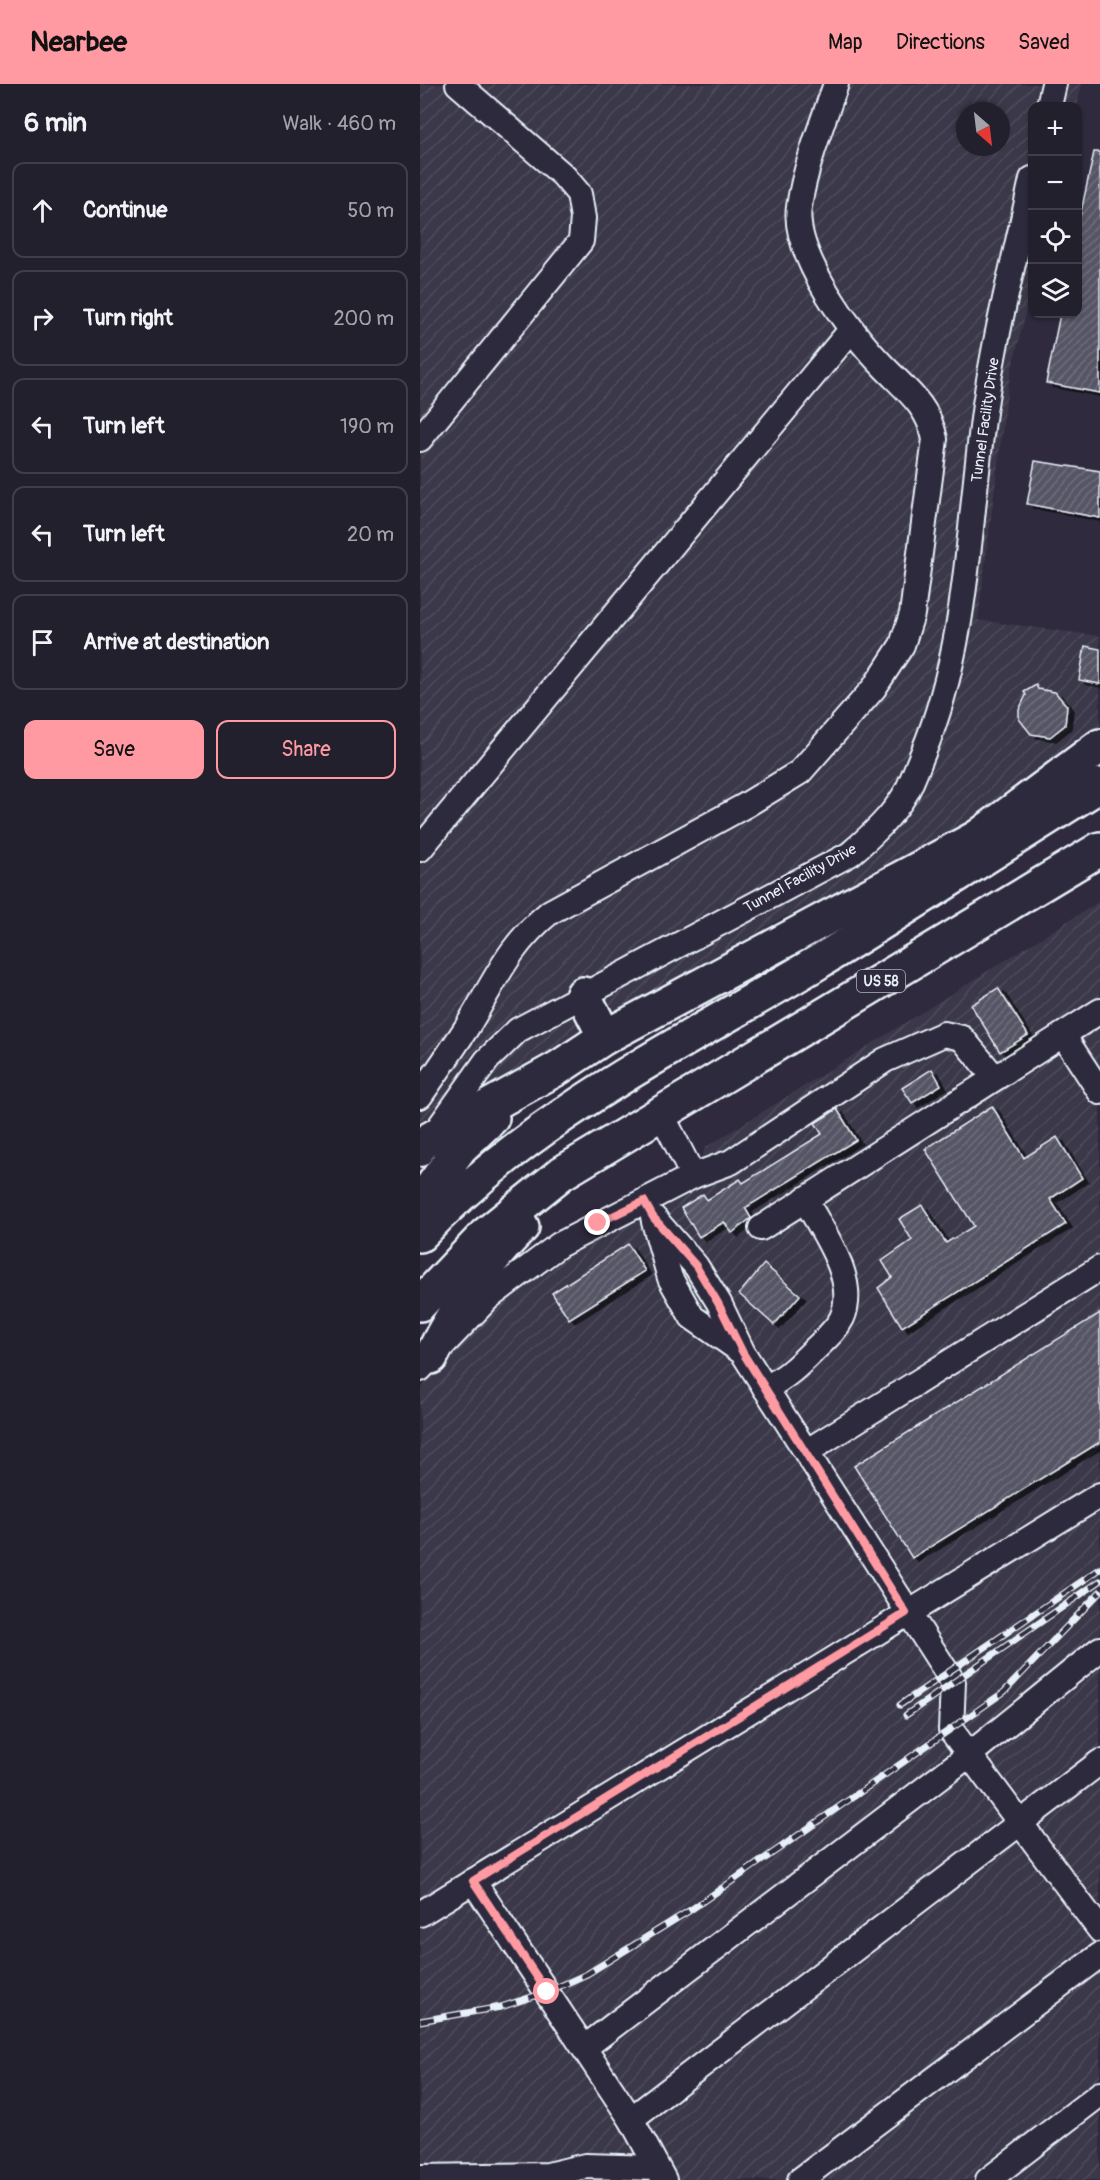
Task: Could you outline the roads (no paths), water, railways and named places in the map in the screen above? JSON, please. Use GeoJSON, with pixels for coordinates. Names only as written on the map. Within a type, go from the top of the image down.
{"type":"FeatureCollection","features":[{"type":"Feature","properties":{"kind":"highway"},"geometry":{"type":"LineString","coordinates":[[420,1235],[475,1182],[523,1143],[735,1008],[921,881],[1100,746]]}},
{"type":"Feature","properties":{"kind":"highway"},"geometry":{"type":"LineString","coordinates":[[735,1008],[814,964],[1100,785]]}},
{"type":"Feature","properties":{"kind":"highway"},"geometry":{"type":"LineString","coordinates":[[425,1146],[558,1068],[604,1037],[976,838]]}},
{"type":"Feature","properties":{"kind":"highway","name":"US 58"},"geometry":{"type":"LineString","coordinates":[[420,1304],[486,1234],[520,1204],[569,1168],[1100,849]]}},
{"type":"Feature","properties":{"kind":"highway"},"geometry":{"type":"LineString","coordinates":[[583,994],[604,1037]]}},
{"type":"Feature","properties":{"kind":"highway"},"geometry":{"type":"LineString","coordinates":[[420,1203],[471,1137],[558,1068]]}},
{"type":"Feature","properties":{"kind":"highway"},"geometry":{"type":"LineString","coordinates":[[425,1363],[447,1324],[502,1248],[557,1195],[642,1137],[662,1113]]}},
{"type":"Feature","properties":{"kind":"street"},"geometry":{"type":"LineString","coordinates":[[420,439],[581,241],[583,218],[579,194],[563,175],[458,84]]}},
{"type":"Feature","properties":{"kind":"street"},"geometry":{"type":"LineString","coordinates":[[420,1096],[468,1026],[502,963],[526,931],[550,912],[746,805],[800,772],[874,688],[902,645],[912,614],[935,439],[932,422],[923,406],[851,330],[835,308],[799,227],[799,208],[810,164],[836,84]]}},
{"type":"Feature","properties":{"kind":"street"},"geometry":{"type":"LineString","coordinates":[[1050,102],[1054,84]]}},
{"type":"Feature","properties":{"kind":"street","name":"Tunnel Facility Drive"},"geometry":{"type":"LineString","coordinates":[[425,1146],[499,1047],[528,1023],[850,854],[879,829],[907,791],[935,722],[952,661],[966,584],[985,406],[1028,197]]}},
{"type":"Feature","properties":{"kind":"street"},"geometry":{"type":"LineString","coordinates":[[420,849],[851,330]]}},
{"type":"Feature","properties":{"kind":"street"},"geometry":{"type":"LineString","coordinates":[[761,1228],[1100,1011]]}},
{"type":"Feature","properties":{"kind":"street"},"geometry":{"type":"LineString","coordinates":[[425,1363],[489,1297],[529,1265],[598,1223],[648,1209],[693,1176],[731,1162],[885,1060],[944,1034],[962,1038],[995,1078]]}},
{"type":"Feature","properties":{"kind":"street"},"geometry":{"type":"LineString","coordinates":[[1063,1035],[1100,1092]]}},
{"type":"Feature","properties":{"kind":"street"},"geometry":{"type":"LineString","coordinates":[[662,1113],[693,1176]]}},
{"type":"Feature","properties":{"kind":"street"},"geometry":{"type":"LineString","coordinates":[[765,1389],[788,1376],[835,1330],[842,1316],[845,1292],[840,1266],[805,1199]]}},
{"type":"Feature","properties":{"kind":"street"},"geometry":{"type":"LineString","coordinates":[[648,1209],[675,1263],[706,1313],[743,1353],[906,1613],[953,1683],[951,1731],[1020,1824],[1097,1919]]}},
{"type":"Feature","properties":{"kind":"street"},"geometry":{"type":"LineString","coordinates":[[806,1452],[1100,1268]]}},
{"type":"Feature","properties":{"kind":"street"},"geometry":{"type":"LineString","coordinates":[[420,1914],[1100,1495]]}},
{"type":"Feature","properties":{"kind":"street"},"geometry":{"type":"LineString","coordinates":[[584,2048],[969,1755],[1100,1649]]}},
{"type":"Feature","properties":{"kind":"street"},"geometry":{"type":"LineString","coordinates":[[631,2119],[1100,1762]]}},
{"type":"Feature","properties":{"kind":"street"},"geometry":{"type":"LineString","coordinates":[[473,1881],[631,2119],[660,2174]]}},
{"type":"Feature","properties":{"kind":"street"},"geometry":{"type":"LineString","coordinates":[[800,2180],[1100,1956]]}},
{"type":"Feature","properties":{"kind":"street"},"geometry":{"type":"LineString","coordinates":[[988,2180],[1100,2094]]}},
{"type":"Feature","properties":{"kind":"street"},"geometry":{"type":"LineString","coordinates":[[420,2177],[548,2175],[585,2166],[660,2174]]}},
{"type":"Feature","properties":{"kind":"railway"},"geometry":{"type":"LineString","coordinates":[[900,1705],[1100,1569]]}},
{"type":"Feature","properties":{"kind":"railway"},"geometry":{"type":"LineString","coordinates":[[906,1715],[1100,1581]]}},
{"type":"Feature","properties":{"kind":"railway"},"geometry":{"type":"LineString","coordinates":[[420,2021],[501,2007],[547,1992],[587,1974],[692,1909],[1004,1692],[1100,1592]]}}]}
